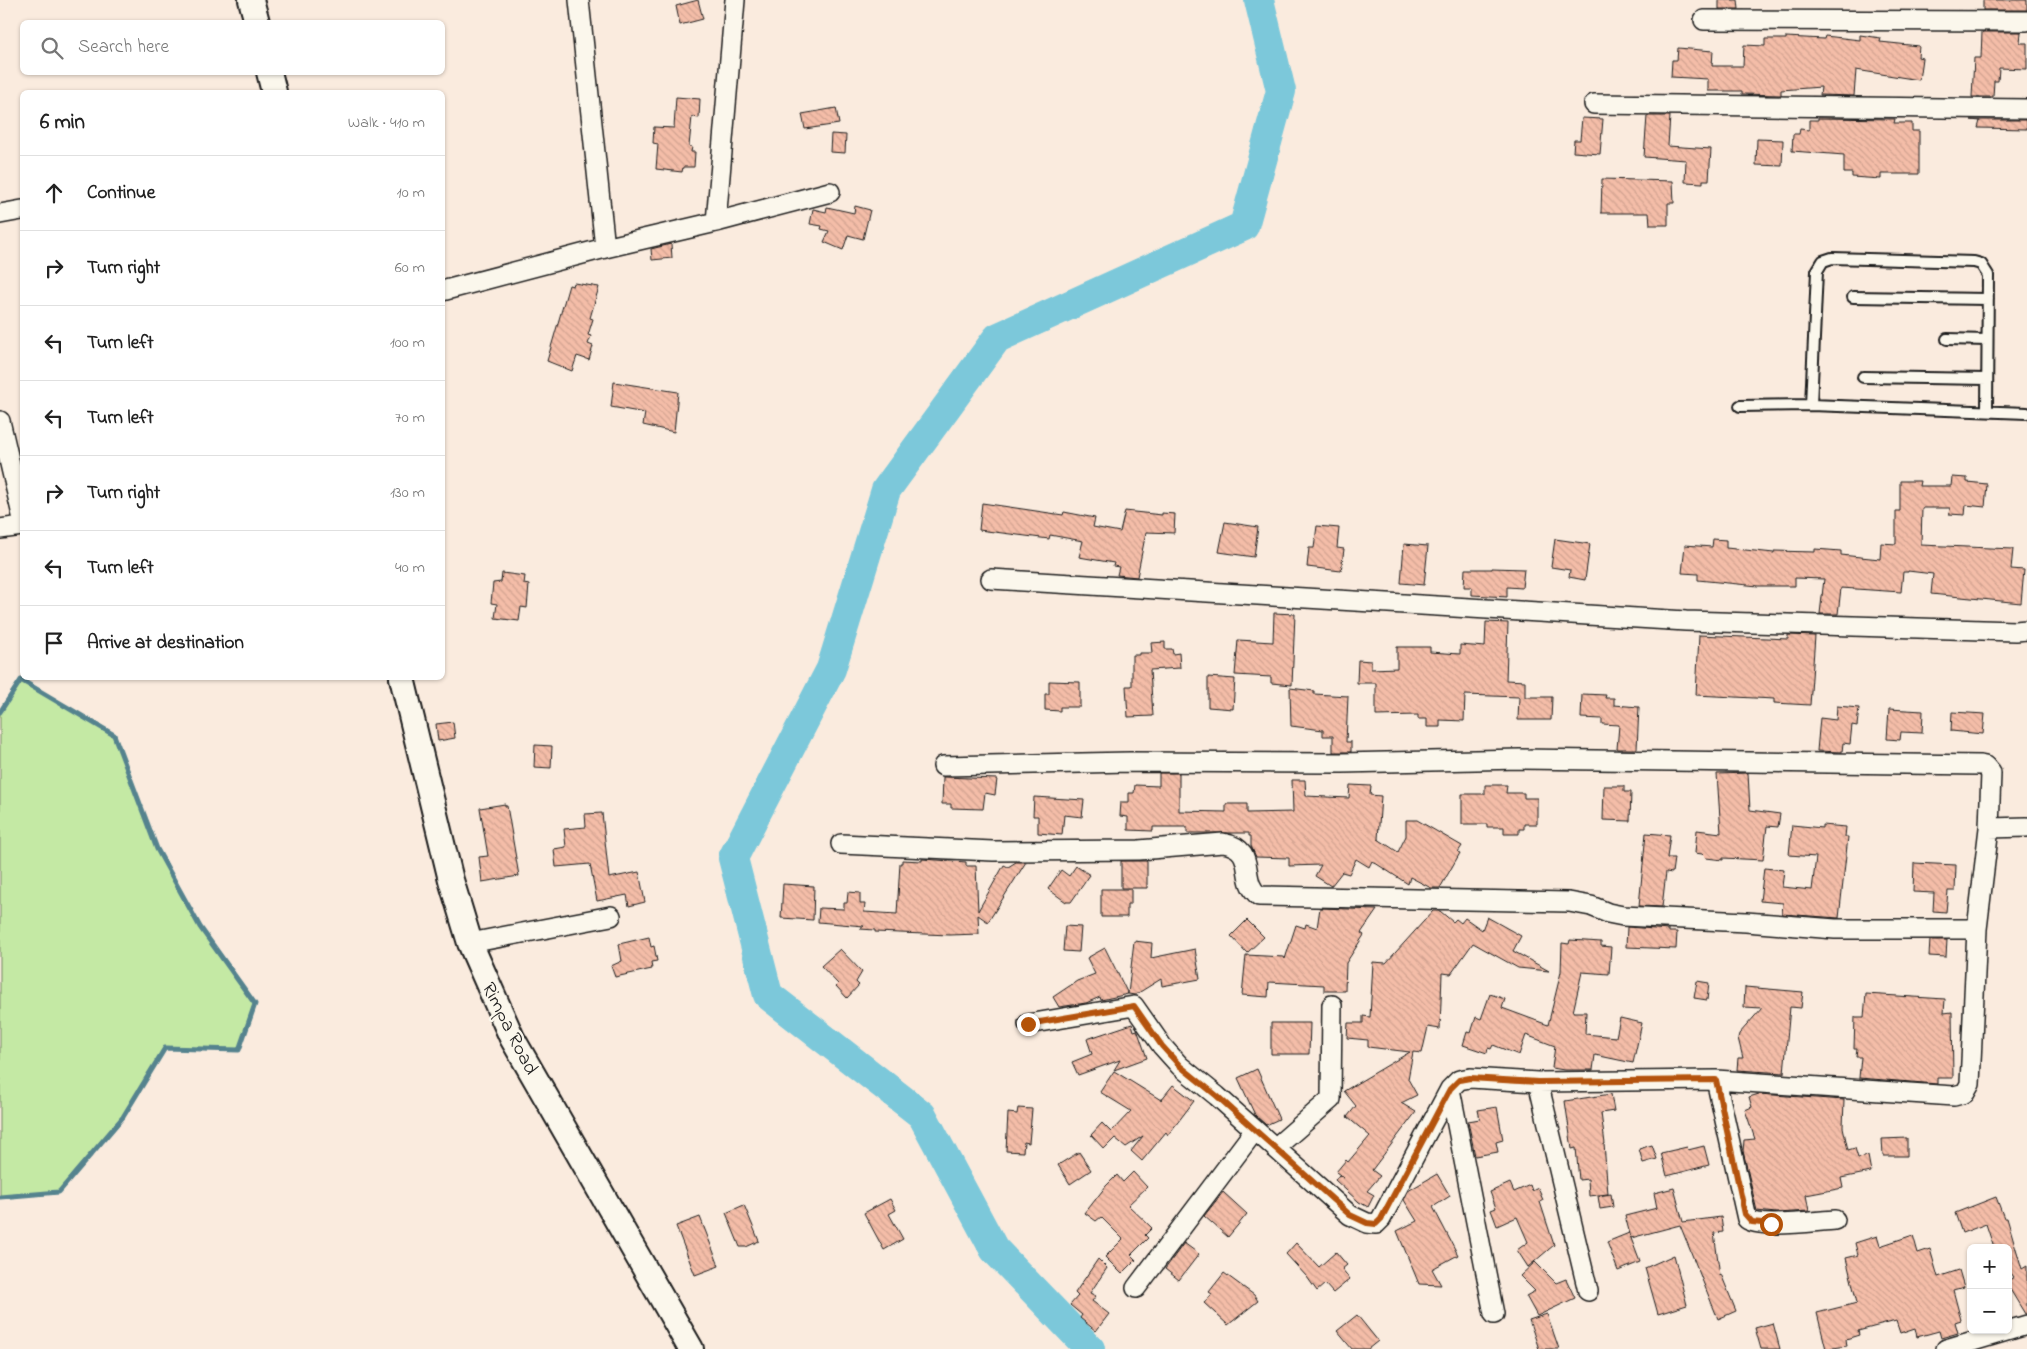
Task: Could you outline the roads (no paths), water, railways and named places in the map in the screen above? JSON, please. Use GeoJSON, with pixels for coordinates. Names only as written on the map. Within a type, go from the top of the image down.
{"type":"FeatureCollection","features":[{"type":"Feature","properties":{"kind":"street"},"geometry":{"type":"LineString","coordinates":[[251,0],[256,20]]}},
{"type":"Feature","properties":{"kind":"street"},"geometry":{"type":"LineString","coordinates":[[579,0],[605,248]]}},
{"type":"Feature","properties":{"kind":"street"},"geometry":{"type":"LineString","coordinates":[[716,222],[735,0]]}},
{"type":"Feature","properties":{"kind":"street"},"geometry":{"type":"LineString","coordinates":[[1704,20],[2027,21]]}},
{"type":"Feature","properties":{"kind":"street"},"geometry":{"type":"LineString","coordinates":[[270,75],[274,90]]}},
{"type":"Feature","properties":{"kind":"street"},"geometry":{"type":"LineString","coordinates":[[1594,104],[2027,109]]}},
{"type":"Feature","properties":{"kind":"street"},"geometry":{"type":"LineString","coordinates":[[445,290],[830,192]]}},
{"type":"Feature","properties":{"kind":"street"},"geometry":{"type":"LineString","coordinates":[[0,214],[20,210]]}},
{"type":"Feature","properties":{"kind":"street"},"geometry":{"type":"LineString","coordinates":[[0,421],[20,506]]}},
{"type":"Feature","properties":{"kind":"street"},"geometry":{"type":"LineString","coordinates":[[0,529],[20,526]]}},
{"type":"Feature","properties":{"kind":"street"},"geometry":{"type":"LineString","coordinates":[[991,579],[1686,621],[2005,631],[2027,630]]}},
{"type":"Feature","properties":{"kind":"street","name":"Rimpa Road"},"geometry":{"type":"LineString","coordinates":[[402,680],[442,845],[470,943],[512,1038],[691,1349]]}},
{"type":"Feature","properties":{"kind":"street"},"geometry":{"type":"LineString","coordinates":[[943,766],[1130,762],[1342,763],[1520,759],[1980,765],[1985,766],[1991,773],[1989,828],[1977,929],[1970,1084],[1965,1093],[1954,1096],[1716,1080],[1538,1082],[1470,1078],[1459,1080],[1450,1089],[1381,1219],[1376,1224],[1367,1223],[1350,1215],[1180,1066],[1162,1046],[1134,1006],[1028,1024]]}},
{"type":"Feature","properties":{"kind":"street"},"geometry":{"type":"LineString","coordinates":[[1989,828],[2027,827]]}},
{"type":"Feature","properties":{"kind":"street"},"geometry":{"type":"LineString","coordinates":[[841,844],[993,852],[1140,850],[1223,843],[1234,845],[1242,852],[1246,860],[1252,891],[1259,896],[1569,902],[1591,906],[1608,913],[1623,916],[1746,922],[1835,929],[1977,929]]}},
{"type":"Feature","properties":{"kind":"street"},"geometry":{"type":"LineString","coordinates":[[470,943],[611,916]]}},
{"type":"Feature","properties":{"kind":"street"},"geometry":{"type":"LineString","coordinates":[[1275,1148],[1331,1099],[1332,1005]]}},
{"type":"Feature","properties":{"kind":"street"},"geometry":{"type":"LineString","coordinates":[[1716,1080],[1747,1219],[1752,1222],[1771,1224],[1835,1220]]}},
{"type":"Feature","properties":{"kind":"street"},"geometry":{"type":"LineString","coordinates":[[1538,1082],[1588,1290]]}},
{"type":"Feature","properties":{"kind":"street"},"geometry":{"type":"LineString","coordinates":[[1450,1089],[1494,1314]]}},
{"type":"Feature","properties":{"kind":"street"},"geometry":{"type":"LineString","coordinates":[[1136,1288],[1255,1130]]}},
{"type":"Feature","properties":{"kind":"street"},"geometry":{"type":"LineString","coordinates":[[1946,1349],[2027,1325]]}},
{"type":"Feature","properties":{"kind":"lane"},"geometry":{"type":"LineString","coordinates":[[1811,405],[1817,271],[1823,261],[1832,258],[1974,262],[1981,264],[1988,275],[1987,412]]}},
{"type":"Feature","properties":{"kind":"lane"},"geometry":{"type":"LineString","coordinates":[[1853,297],[1988,299]]}},
{"type":"Feature","properties":{"kind":"lane"},"geometry":{"type":"LineString","coordinates":[[1947,339],[1988,340]]}},
{"type":"Feature","properties":{"kind":"lane"},"geometry":{"type":"LineString","coordinates":[[1863,377],[1987,379]]}},
{"type":"Feature","properties":{"kind":"lane"},"geometry":{"type":"LineString","coordinates":[[1740,406],[1811,405],[2027,413]]}},
{"type":"Feature","properties":{"kind":"waterway"},"geometry":{"type":"LineString","coordinates":[[1090,1349],[994,1249],[922,1115],[768,995],[733,858],[831,669],[886,490],[997,338],[1244,226],[1281,91],[1259,0]]}},
{"type":"Feature","properties":{"kind":"waterway"},"geometry":{"type":"LineString","coordinates":[[0,712],[21,680],[114,735],[157,849],[200,927],[255,1004],[239,1050],[165,1048],[123,1117],[59,1192],[0,1197]]}}]}
